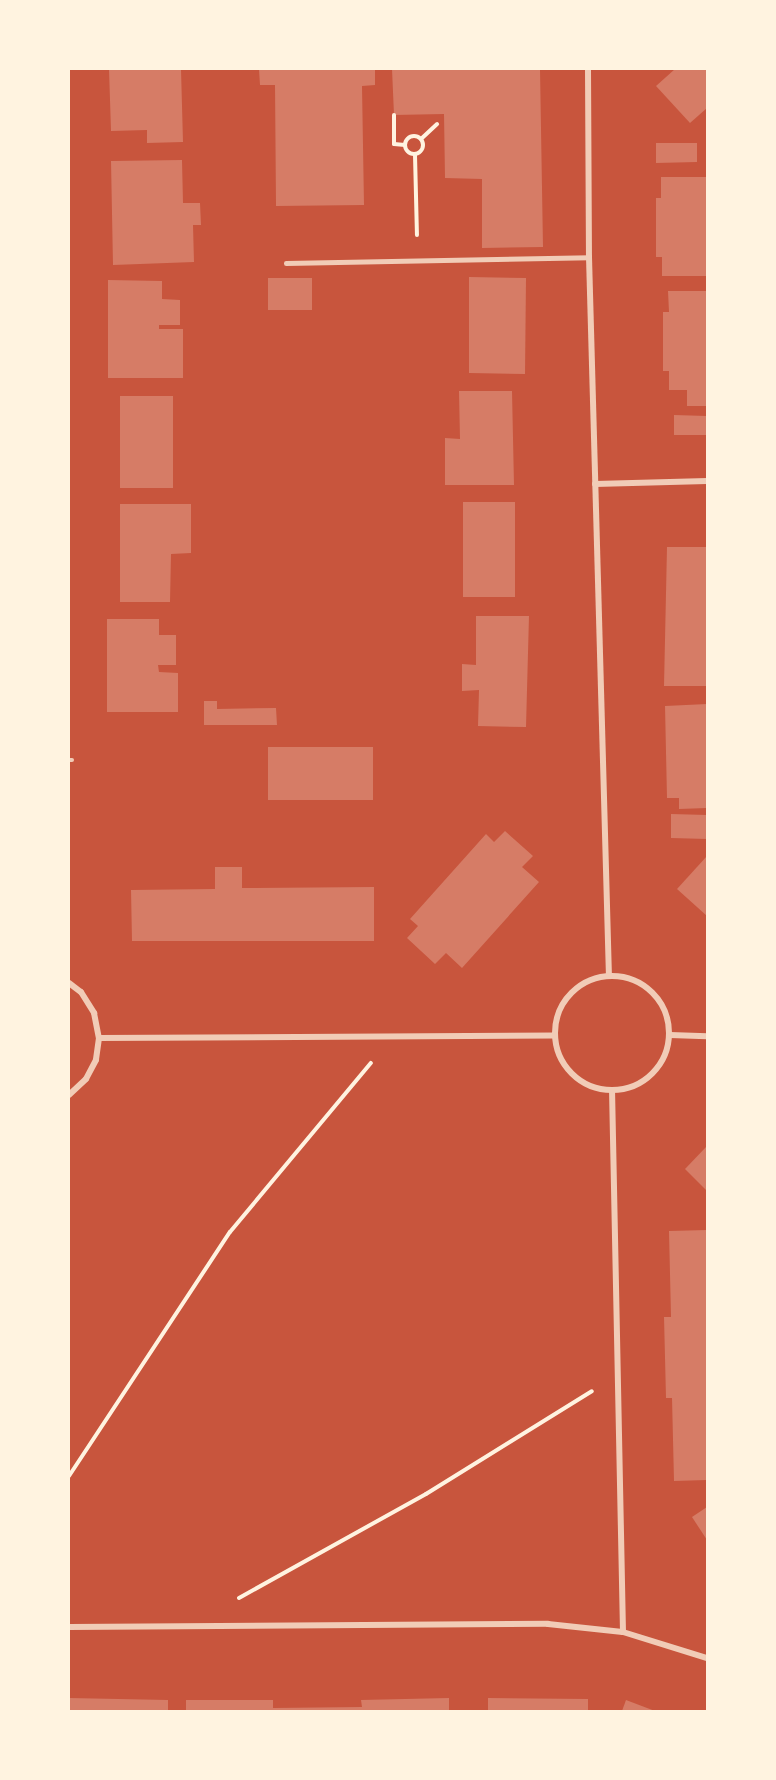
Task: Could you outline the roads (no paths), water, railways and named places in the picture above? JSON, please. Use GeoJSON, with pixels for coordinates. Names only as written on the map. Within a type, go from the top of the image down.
{"type":"FeatureCollection","features":[{"type":"Feature","properties":{"kind":"street"},"geometry":{"type":"LineString","coordinates":[[588,69],[589,257],[609,976]]}},
{"type":"Feature","properties":{"kind":"street"},"geometry":{"type":"LineString","coordinates":[[595,484],[707,481]]}},
{"type":"Feature","properties":{"kind":"street"},"geometry":{"type":"LineString","coordinates":[[609,976],[628,978],[645,987],[662,1008],[669,1035],[657,1069],[644,1081],[612,1090],[589,1085],[572,1074],[559,1056],[555,1036],[564,1002],[576,988],[592,979],[609,976]]}},
{"type":"Feature","properties":{"kind":"street"},"geometry":{"type":"LineString","coordinates":[[69,983],[81,992],[94,1013],[99,1038],[96,1059],[86,1079],[69,1095]]}},
{"type":"Feature","properties":{"kind":"street"},"geometry":{"type":"LineString","coordinates":[[669,1035],[707,1036]]}},
{"type":"Feature","properties":{"kind":"street"},"geometry":{"type":"LineString","coordinates":[[99,1038],[390,1039],[555,1036]]}},
{"type":"Feature","properties":{"kind":"street"},"geometry":{"type":"LineString","coordinates":[[612,1090],[615,1376],[624,1632]]}},
{"type":"Feature","properties":{"kind":"street"},"geometry":{"type":"LineString","coordinates":[[69,1627],[548,1624],[624,1632],[707,1658]]}},
{"type":"Feature","properties":{"kind":"lane"},"geometry":{"type":"LineString","coordinates":[[286,263],[589,257]]}}]}
